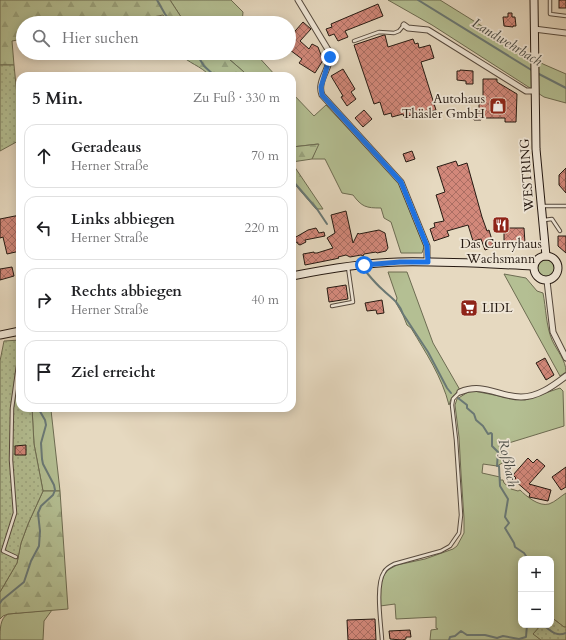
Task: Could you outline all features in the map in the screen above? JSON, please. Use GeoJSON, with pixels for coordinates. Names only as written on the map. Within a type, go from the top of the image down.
{"type":"FeatureCollection","features":[{"type":"Feature","properties":{"kind":"main road","name":"WESTRING"},"geometry":{"type":"LineString","coordinates":[[534,0],[536,149],[546,256]]}},
{"type":"Feature","properties":{"kind":"main road"},"geometry":{"type":"LineString","coordinates":[[546,256],[550,256],[555,260],[558,268],[556,276],[547,280],[540,280],[536,277],[533,266],[536,260],[540,257],[546,256]]}},
{"type":"Feature","properties":{"kind":"main road"},"geometry":{"type":"LineString","coordinates":[[296,275],[348,266],[392,262],[533,266]]}},
{"type":"Feature","properties":{"kind":"main road"},"geometry":{"type":"LineString","coordinates":[[558,268],[566,267]]}},
{"type":"Feature","properties":{"kind":"main road"},"geometry":{"type":"LineString","coordinates":[[2,335],[16,332]]}},
{"type":"Feature","properties":{"kind":"street"},"geometry":{"type":"LineString","coordinates":[[298,0],[330,53],[330,59],[321,87],[322,95],[401,182],[427,246],[428,262]]}},
{"type":"Feature","properties":{"kind":"street"},"geometry":{"type":"LineString","coordinates":[[404,25],[408,28],[428,30],[526,91],[534,89]]}},
{"type":"Feature","properties":{"kind":"street"},"geometry":{"type":"LineString","coordinates":[[534,29],[566,32]]}},
{"type":"Feature","properties":{"kind":"street"},"geometry":{"type":"LineString","coordinates":[[547,280],[553,332],[566,358]]}},
{"type":"Feature","properties":{"kind":"street"},"geometry":{"type":"LineString","coordinates":[[460,392],[478,388],[514,397],[526,397],[553,386],[566,376]]}},
{"type":"Feature","properties":{"kind":"lane"},"geometry":{"type":"LineString","coordinates":[[550,0],[550,14],[566,16]]}},
{"type":"Feature","properties":{"kind":"lane"},"geometry":{"type":"LineString","coordinates":[[354,41],[379,32],[394,33],[399,31],[404,25]]}},
{"type":"Feature","properties":{"kind":"lane"},"geometry":{"type":"LineString","coordinates":[[541,206],[566,206]]}},
{"type":"Feature","properties":{"kind":"lane"},"geometry":{"type":"LineString","coordinates":[[542,220],[552,219],[560,231]]}},
{"type":"Feature","properties":{"kind":"lane"},"geometry":{"type":"LineString","coordinates":[[332,306],[353,302],[348,266]]}},
{"type":"Feature","properties":{"kind":"lane"},"geometry":{"type":"LineString","coordinates":[[16,380],[12,408],[11,460],[15,513],[3,551],[16,557]]}},
{"type":"Feature","properties":{"kind":"lane"},"geometry":{"type":"LineString","coordinates":[[382,640],[379,590],[383,572],[394,564],[441,551],[450,546],[459,533],[461,515],[452,405],[453,399],[460,392]]}},
{"type":"Feature","properties":{"kind":"green space"},"geometry":{"type":"Polygon","coordinates":[[[0,0],[170,0],[180,16],[16,16],[16,40],[12,41],[14,65],[0,65],[0,0]]]}},
{"type":"Feature","properties":{"kind":"green space"},"geometry":{"type":"Polygon","coordinates":[[[170,0],[231,0],[243,12],[243,16],[180,16],[170,0]]]}},
{"type":"Feature","properties":{"kind":"green space"},"geometry":{"type":"Polygon","coordinates":[[[388,0],[440,0],[543,64],[566,74],[566,103],[544,97],[432,25],[388,0]]]}},
{"type":"Feature","properties":{"kind":"green space"},"geometry":{"type":"Polygon","coordinates":[[[187,60],[230,60],[244,72],[205,72],[187,60]]]}},
{"type":"Feature","properties":{"kind":"green space"},"geometry":{"type":"Polygon","coordinates":[[[230,60],[261,60],[272,72],[244,72],[230,60]]]}},
{"type":"Feature","properties":{"kind":"green space"},"geometry":{"type":"Polygon","coordinates":[[[0,65],[14,65],[16,85],[16,142],[0,151],[0,65]]]}},
{"type":"Feature","properties":{"kind":"green space"},"geometry":{"type":"Polygon","coordinates":[[[296,97],[314,116],[326,105],[398,182],[423,244],[424,247],[422,253],[401,253],[391,222],[384,218],[381,208],[365,206],[353,195],[342,193],[325,159],[312,159],[318,144],[296,147],[296,97]]]}},
{"type":"Feature","properties":{"kind":"green space"},"geometry":{"type":"Polygon","coordinates":[[[319,144],[312,159],[296,161],[296,147],[319,144]]]}},
{"type":"Feature","properties":{"kind":"green space"},"geometry":{"type":"Polygon","coordinates":[[[296,169],[323,209],[316,209],[296,186],[296,169]]]}},
{"type":"Feature","properties":{"kind":"green space"},"geometry":{"type":"Polygon","coordinates":[[[546,259],[552,262],[555,268],[552,274],[546,277],[540,274],[537,268],[540,262],[546,259]]]}},
{"type":"Feature","properties":{"kind":"green space"},"geometry":{"type":"Polygon","coordinates":[[[388,272],[407,272],[433,343],[460,390],[453,396],[449,405],[433,365],[411,328],[407,325],[396,303],[397,298],[388,272]]]}},
{"type":"Feature","properties":{"kind":"green space"},"geometry":{"type":"Polygon","coordinates":[[[504,274],[526,278],[537,291],[543,293],[550,335],[566,368],[566,372],[560,376],[504,274]]]}},
{"type":"Feature","properties":{"kind":"green space"},"geometry":{"type":"Polygon","coordinates":[[[16,340],[16,412],[32,412],[34,444],[43,491],[21,543],[17,563],[0,592],[0,361],[4,341],[16,340]]]}},
{"type":"Feature","properties":{"kind":"green space"},"geometry":{"type":"Polygon","coordinates":[[[560,388],[563,391],[564,426],[499,446],[503,454],[504,462],[497,466],[483,464],[482,473],[500,477],[500,480],[503,480],[504,483],[511,489],[518,491],[520,490],[529,498],[545,505],[551,503],[566,493],[566,627],[554,619],[554,556],[518,556],[518,628],[539,628],[534,634],[541,640],[430,640],[431,630],[438,629],[436,628],[436,617],[396,619],[395,604],[380,606],[379,590],[384,575],[388,570],[397,565],[425,559],[453,549],[457,546],[464,533],[459,437],[455,405],[457,399],[468,392],[474,391],[525,400],[560,388]]]}},
{"type":"Feature","properties":{"kind":"green space"},"geometry":{"type":"Polygon","coordinates":[[[32,412],[51,412],[60,491],[43,491],[34,444],[32,412]]]}},
{"type":"Feature","properties":{"kind":"green space"},"geometry":{"type":"Polygon","coordinates":[[[43,491],[60,491],[68,609],[8,614],[0,619],[0,592],[17,563],[21,543],[43,491]]]}},
{"type":"Feature","properties":{"kind":"green space"},"geometry":{"type":"Polygon","coordinates":[[[52,610],[44,621],[43,640],[0,640],[0,628],[2,621],[8,614],[52,610]]]}},
{"type":"Feature","properties":{"kind":"green space"},"geometry":{"type":"Polygon","coordinates":[[[554,619],[566,627],[566,640],[541,640],[533,634],[538,628],[554,628],[554,619]]]}},
{"type":"Feature","properties":{"kind":"building"},"geometry":{"type":"Polygon","coordinates":[[[559,0],[566,0],[566,8],[559,8],[559,0]]]}},
{"type":"Feature","properties":{"kind":"building"},"geometry":{"type":"Polygon","coordinates":[[[378,4],[383,16],[345,31],[348,37],[338,41],[334,34],[329,36],[326,29],[332,27],[331,24],[378,4]]]}},
{"type":"Feature","properties":{"kind":"building"},"geometry":{"type":"Polygon","coordinates":[[[508,13],[512,13],[512,17],[515,17],[516,26],[504,26],[503,17],[508,17],[508,13]]]}},
{"type":"Feature","properties":{"kind":"building"},"geometry":{"type":"Polygon","coordinates":[[[303,22],[311,29],[300,41],[309,49],[312,44],[318,47],[321,55],[325,57],[315,73],[299,63],[302,59],[296,54],[296,30],[303,22]]]}},
{"type":"Feature","properties":{"kind":"building"},"geometry":{"type":"Polygon","coordinates":[[[384,35],[388,47],[413,39],[415,44],[418,43],[419,48],[430,45],[434,58],[421,62],[436,110],[412,118],[411,115],[404,117],[403,114],[392,117],[391,113],[384,115],[380,102],[374,104],[354,45],[384,35]]]}},
{"type":"Feature","properties":{"kind":"building"},"geometry":{"type":"Polygon","coordinates":[[[343,69],[355,89],[351,92],[356,99],[347,106],[331,76],[343,69]]]}},
{"type":"Feature","properties":{"kind":"building"},"geometry":{"type":"Polygon","coordinates":[[[457,71],[473,71],[473,84],[466,84],[466,81],[457,80],[457,71]]]}},
{"type":"Feature","properties":{"kind":"building","name":"Autohaus Thäsler GmbH"},"geometry":{"type":"Polygon","coordinates":[[[483,79],[497,79],[497,82],[517,94],[516,122],[505,122],[505,118],[481,118],[481,120],[474,120],[474,113],[479,113],[479,99],[483,99],[483,79]]]}},
{"type":"Feature","properties":{"kind":"building"},"geometry":{"type":"Polygon","coordinates":[[[364,110],[372,119],[363,127],[355,118],[364,110]]]}},
{"type":"Feature","properties":{"kind":"building"},"geometry":{"type":"Polygon","coordinates":[[[412,151],[415,159],[406,162],[403,154],[412,151]]]}},
{"type":"Feature","properties":{"kind":"building"},"geometry":{"type":"Polygon","coordinates":[[[456,161],[458,166],[467,163],[482,217],[487,231],[489,230],[494,247],[485,250],[481,239],[473,241],[468,225],[447,231],[449,236],[434,241],[430,229],[435,227],[434,223],[444,221],[436,195],[445,192],[437,167],[456,161]]]}},
{"type":"Feature","properties":{"kind":"building"},"geometry":{"type":"Polygon","coordinates":[[[566,168],[566,193],[559,185],[559,175],[566,168]]]}},
{"type":"Feature","properties":{"kind":"building"},"geometry":{"type":"Polygon","coordinates":[[[346,211],[353,243],[358,233],[379,230],[385,233],[388,248],[386,251],[364,254],[363,256],[350,257],[346,255],[335,259],[305,265],[303,254],[314,252],[317,253],[333,248],[327,238],[335,233],[331,215],[346,211]]]}},
{"type":"Feature","properties":{"kind":"building"},"geometry":{"type":"Polygon","coordinates":[[[16,216],[16,252],[7,254],[3,237],[0,238],[0,219],[16,216]]]}},
{"type":"Feature","properties":{"kind":"building"},"geometry":{"type":"Polygon","coordinates":[[[316,228],[319,233],[324,232],[325,236],[305,240],[306,242],[300,245],[297,242],[296,237],[308,230],[316,228]]]}},
{"type":"Feature","properties":{"kind":"building"},"geometry":{"type":"Polygon","coordinates":[[[504,228],[524,228],[525,243],[504,243],[504,228]]]}},
{"type":"Feature","properties":{"kind":"building"},"geometry":{"type":"Polygon","coordinates":[[[558,236],[566,236],[566,253],[558,246],[558,236]]]}},
{"type":"Feature","properties":{"kind":"building"},"geometry":{"type":"Polygon","coordinates":[[[12,267],[14,276],[0,280],[0,269],[12,267]]]}},
{"type":"Feature","properties":{"kind":"building"},"geometry":{"type":"Polygon","coordinates":[[[346,285],[348,299],[329,302],[327,288],[346,285]]]}},
{"type":"Feature","properties":{"kind":"building"},"geometry":{"type":"Polygon","coordinates":[[[382,300],[384,313],[377,314],[376,310],[367,311],[365,303],[382,300]]]}},
{"type":"Feature","properties":{"kind":"building"},"geometry":{"type":"Polygon","coordinates":[[[545,358],[554,375],[546,380],[536,363],[545,358]]]}},
{"type":"Feature","properties":{"kind":"building"},"geometry":{"type":"Polygon","coordinates":[[[26,445],[26,455],[15,455],[15,446],[26,445]]]}},
{"type":"Feature","properties":{"kind":"building"},"geometry":{"type":"Polygon","coordinates":[[[528,458],[533,463],[537,459],[545,466],[529,484],[551,490],[548,501],[529,497],[530,494],[514,480],[516,478],[513,475],[528,458]]]}},
{"type":"Feature","properties":{"kind":"building"},"geometry":{"type":"Polygon","coordinates":[[[566,467],[566,487],[561,490],[552,477],[566,467]]]}},
{"type":"Feature","properties":{"kind":"building"},"geometry":{"type":"Polygon","coordinates":[[[375,619],[376,640],[348,640],[347,620],[375,619]]]}},
{"type":"Feature","properties":{"kind":"building"},"geometry":{"type":"Polygon","coordinates":[[[410,630],[411,637],[406,637],[406,639],[402,640],[390,639],[389,631],[410,630]]]}},
{"type":"Feature","properties":{"kind":"waterway","name":"Roßbach"},"geometry":{"type":"LineString","coordinates":[[157,0],[167,16]]}},
{"type":"Feature","properties":{"kind":"waterway","name":"Landwehrbach"},"geometry":{"type":"LineString","coordinates":[[418,0],[533,71]]}},
{"type":"Feature","properties":{"kind":"waterway","name":"Roßbach"},"geometry":{"type":"LineString","coordinates":[[200,60],[211,72]]}},
{"type":"Feature","properties":{"kind":"waterway","name":"Landwehrbach"},"geometry":{"type":"LineString","coordinates":[[537,73],[566,88]]}},
{"type":"Feature","properties":{"kind":"waterway","name":"Roßbach"},"geometry":{"type":"LineString","coordinates":[[296,185],[317,209],[327,224]]}},
{"type":"Feature","properties":{"kind":"waterway","name":"Roßbach"},"geometry":{"type":"LineString","coordinates":[[367,273],[399,306],[428,352],[451,393]]}},
{"type":"Feature","properties":{"kind":"waterway","name":"Roßbach"},"geometry":{"type":"LineString","coordinates":[[458,398],[467,405],[467,408],[474,414],[476,420],[483,426],[488,434],[492,434],[492,446],[498,452],[497,466],[499,466],[500,486],[508,499],[505,517],[509,523],[505,528],[515,547],[526,556]]}},
{"type":"Feature","properties":{"kind":"waterway"},"geometry":{"type":"LineString","coordinates":[[0,603],[24,582],[31,561],[39,546],[40,531],[38,513],[41,506],[53,495],[55,490],[42,459],[41,443],[46,425],[40,412]]}},
{"type":"Feature","properties":{"kind":"waterway","name":"Roßbach"},"geometry":{"type":"LineString","coordinates":[[449,640],[450,637],[455,636],[461,631],[467,635],[485,635],[497,638],[503,636],[519,639],[526,637],[527,628]]}},
{"type":"Feature","properties":{"kind":"waterway"},"geometry":{"type":"LineString","coordinates":[[547,628],[556,634],[566,633]]}},
{"type":"Feature","properties":{"kind":"place","name":"Autohaus Thäsler GmbH"},"geometry":{"type":"Point","coordinates":[498,106]}},
{"type":"Feature","properties":{"kind":"place","name":"Das Curryhaus Wachsmann"},"geometry":{"type":"Point","coordinates":[501,225]}},
{"type":"Feature","properties":{"kind":"place","name":"LIDL"},"geometry":{"type":"Point","coordinates":[469,308]}},
{"type":"Feature","properties":{"kind":"route"},"geometry":{"type":"LineString","coordinates":[[330,57],[320,91],[322,95],[401,182],[427,246],[428,262],[400,262],[364,265]]}}]}
